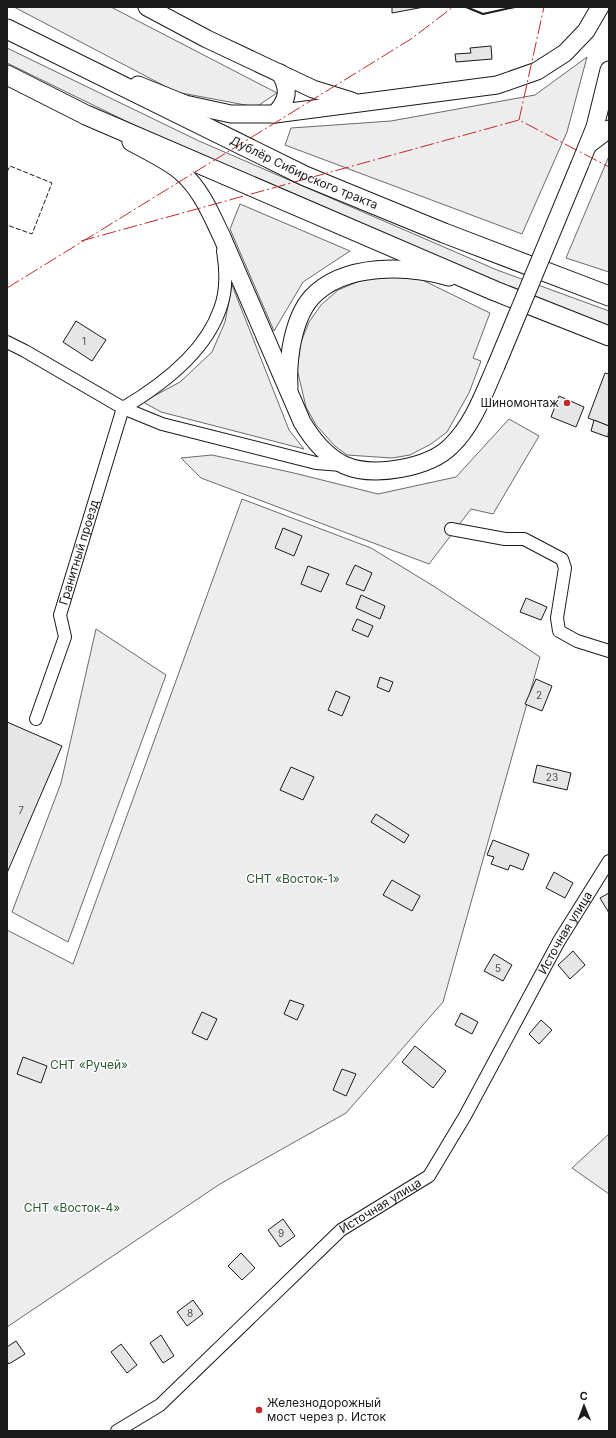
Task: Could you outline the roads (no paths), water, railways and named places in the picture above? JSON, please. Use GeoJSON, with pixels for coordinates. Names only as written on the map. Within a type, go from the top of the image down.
{"type":"FeatureCollection","features":[{"type":"Feature","properties":{"kind":"main road"},"geometry":{"type":"LineString","coordinates":[[147,7],[207,39],[312,89],[358,102]]}},
{"type":"Feature","properties":{"kind":"main road"},"geometry":{"type":"LineString","coordinates":[[39,45],[185,104],[231,114],[275,114],[497,84],[536,71],[565,53],[586,31],[600,7]]}},
{"type":"Feature","properties":{"kind":"main road","name":"Дублёр Сибирского тракта"},"geometry":{"type":"LineString","coordinates":[[7,29],[305,176],[444,233],[609,296]]}},
{"type":"Feature","properties":{"kind":"main road"},"geometry":{"type":"LineString","coordinates":[[86,115],[181,172],[199,193],[209,209],[222,237],[291,400],[310,436],[329,454],[344,465],[357,468],[385,470],[401,469],[417,465],[435,457],[451,446],[463,433],[474,414],[496,366],[588,145],[595,127],[609,70]]}},
{"type":"Feature","properties":{"kind":"main road"},"geometry":{"type":"LineString","coordinates":[[275,114],[283,105],[287,95],[286,83],[280,73]]}},
{"type":"Feature","properties":{"kind":"main road"},"geometry":{"type":"LineString","coordinates":[[7,75],[86,115],[495,291],[609,336]]}},
{"type":"Feature","properties":{"kind":"main road"},"geometry":{"type":"LineString","coordinates":[[588,145],[609,130]]}},
{"type":"Feature","properties":{"kind":"main road"},"geometry":{"type":"LineString","coordinates":[[291,400],[289,386],[289,362],[296,327],[311,298],[333,281],[364,272],[411,269],[437,273],[495,291]]}},
{"type":"Feature","properties":{"kind":"street"},"geometry":{"type":"LineString","coordinates":[[123,408],[154,388],[182,364],[200,345],[212,327],[221,308],[224,294],[225,261],[222,237]]}},
{"type":"Feature","properties":{"kind":"street"},"geometry":{"type":"LineString","coordinates":[[7,342],[123,408],[162,424],[316,463],[344,465]]}},
{"type":"Feature","properties":{"kind":"street","name":"Гранитный проезд"},"geometry":{"type":"LineString","coordinates":[[36,719],[65,637],[60,616],[123,408]]}},
{"type":"Feature","properties":{"kind":"street"},"geometry":{"type":"LineString","coordinates":[[451,529],[505,539],[524,539],[562,558],[565,568],[557,618],[559,631],[577,641],[609,651]]}},
{"type":"Feature","properties":{"kind":"street","name":"Источная улица"},"geometry":{"type":"LineString","coordinates":[[116,1431],[160,1405],[341,1230],[429,1176],[465,1116],[559,941],[609,861]]}},
{"type":"Feature","properties":{"kind":"place","name":"Шиномонтаж"},"geometry":{"type":"Point","coordinates":[567,403]}},
{"type":"Feature","properties":{"kind":"place","name":"Железнодорожный мост через р. Исток"},"geometry":{"type":"Point","coordinates":[259,1410]}},
{"type":"Feature","properties":{"kind":"park label","name":"СНТ «Восток-1»"},"geometry":{"type":"Point","coordinates":[293,879]}},
{"type":"Feature","properties":{"kind":"park label","name":"СНТ «Ручей»"},"geometry":{"type":"Point","coordinates":[89,1065]}},
{"type":"Feature","properties":{"kind":"park label","name":"СНТ «Восток-4»"},"geometry":{"type":"Point","coordinates":[72,1208]}}]}
